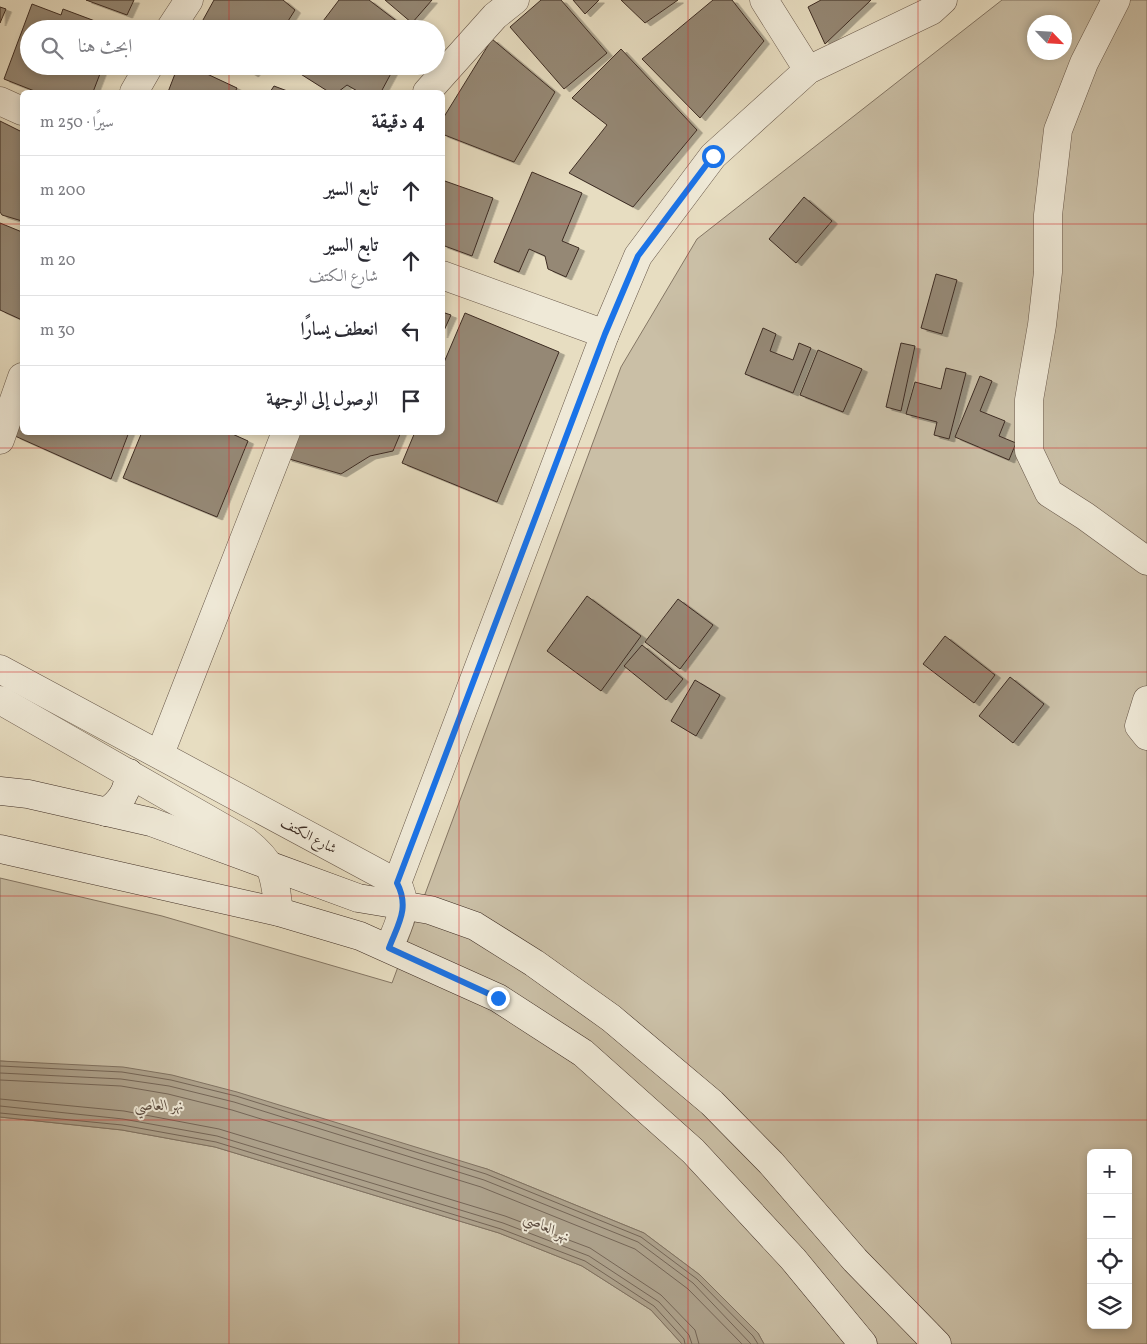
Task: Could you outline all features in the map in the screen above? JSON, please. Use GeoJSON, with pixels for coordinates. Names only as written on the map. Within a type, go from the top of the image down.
{"type":"FeatureCollection","features":[{"type":"Feature","properties":{"kind":"street"},"geometry":{"type":"LineString","coordinates":[[176,20],[189,0]]}},
{"type":"Feature","properties":{"kind":"street"},"geometry":{"type":"LineString","coordinates":[[445,71],[495,16],[515,0]]}},
{"type":"Feature","properties":{"kind":"street"},"geometry":{"type":"LineString","coordinates":[[764,0],[808,70]]}},
{"type":"Feature","properties":{"kind":"street"},"geometry":{"type":"LineString","coordinates":[[389,948],[401,895],[605,334],[638,256],[713,156],[808,70],[931,12],[943,0]]}},
{"type":"Feature","properties":{"kind":"street"},"geometry":{"type":"LineString","coordinates":[[1116,0],[1084,63],[1058,130],[1048,215],[1048,272],[1042,325],[1028,400],[1029,451],[1049,494],[1085,516],[1147,561]]}},
{"type":"Feature","properties":{"kind":"street"},"geometry":{"type":"LineString","coordinates":[[135,90],[144,75]]}},
{"type":"Feature","properties":{"kind":"street"},"geometry":{"type":"LineString","coordinates":[[428,90],[441,75]]}},
{"type":"Feature","properties":{"kind":"street"},"geometry":{"type":"LineString","coordinates":[[0,101],[20,110]]}},
{"type":"Feature","properties":{"kind":"street"},"geometry":{"type":"LineString","coordinates":[[445,276],[605,334]]}},
{"type":"Feature","properties":{"kind":"street"},"geometry":{"type":"LineString","coordinates":[[0,440],[20,382]]}},
{"type":"Feature","properties":{"kind":"street"},"geometry":{"type":"LineString","coordinates":[[160,754],[285,435]]}},
{"type":"Feature","properties":{"kind":"street","name":"شارع الكتف"},"geometry":{"type":"LineString","coordinates":[[0,669],[160,754],[401,895]]}},
{"type":"Feature","properties":{"kind":"street"},"geometry":{"type":"LineString","coordinates":[[0,700],[246,841],[261,853],[273,868],[279,912]]}},
{"type":"Feature","properties":{"kind":"street"},"geometry":{"type":"LineString","coordinates":[[1147,700],[1139,726],[1147,736]]}},
{"type":"Feature","properties":{"kind":"street"},"geometry":{"type":"LineString","coordinates":[[106,812],[121,800],[126,792],[129,773]]}},
{"type":"Feature","properties":{"kind":"street"},"geometry":{"type":"LineString","coordinates":[[0,791],[28,794],[152,822],[358,898],[401,895],[430,910],[475,926],[534,963],[611,1018],[712,1103],[772,1163],[855,1260],[937,1344]]}},
{"type":"Feature","properties":{"kind":"street"},"geometry":{"type":"LineString","coordinates":[[0,849],[279,912],[350,933],[389,948],[498,998],[583,1052],[693,1152],[793,1259],[852,1333],[864,1344]]}},
{"type":"Feature","properties":{"kind":"shaded area"},"geometry":{"type":"Polygon","coordinates":[[[1002,0],[1147,0],[1147,1344],[764,1344],[758,1333],[700,1275],[644,1233],[487,1169],[55,1065],[0,1061],[0,878],[162,916],[392,983],[621,367],[697,239],[1002,0]]]}},
{"type":"Feature","properties":{"kind":"shaded area"},"geometry":{"type":"Polygon","coordinates":[[[0,1117],[122,1130],[215,1147],[499,1233],[582,1266],[651,1310],[682,1344],[0,1344],[0,1117]]]}},
{"type":"Feature","properties":{"kind":"water","name":"نهر العاصي"},"geometry":{"type":"Polygon","coordinates":[[[0,1061],[123,1067],[172,1075],[237,1092],[487,1169],[644,1233],[700,1275],[758,1333],[764,1344],[682,1344],[651,1310],[582,1266],[499,1233],[215,1147],[122,1130],[0,1117],[0,1061]]]}},
{"type":"Feature","properties":{"kind":"building"},"geometry":{"type":"Polygon","coordinates":[[[86,0],[134,0],[127,15],[86,0]]]}},
{"type":"Feature","properties":{"kind":"building"},"geometry":{"type":"Polygon","coordinates":[[[214,0],[283,0],[295,10],[289,20],[203,20],[214,0]]]}},
{"type":"Feature","properties":{"kind":"building"},"geometry":{"type":"Polygon","coordinates":[[[339,0],[369,0],[395,20],[324,20],[339,0]]]}},
{"type":"Feature","properties":{"kind":"building"},"geometry":{"type":"Polygon","coordinates":[[[385,0],[432,0],[415,20],[408,20],[385,0]]]}},
{"type":"Feature","properties":{"kind":"building"},"geometry":{"type":"Polygon","coordinates":[[[541,0],[561,0],[607,53],[564,89],[510,27],[541,0]]]}},
{"type":"Feature","properties":{"kind":"building"},"geometry":{"type":"Polygon","coordinates":[[[573,0],[599,0],[585,14],[573,0]]]}},
{"type":"Feature","properties":{"kind":"building"},"geometry":{"type":"Polygon","coordinates":[[[621,0],[678,0],[645,23],[621,0]]]}},
{"type":"Feature","properties":{"kind":"building"},"geometry":{"type":"Polygon","coordinates":[[[713,0],[732,0],[764,41],[700,118],[642,59],[713,0]]]}},
{"type":"Feature","properties":{"kind":"building"},"geometry":{"type":"Polygon","coordinates":[[[821,0],[871,0],[825,44],[808,7],[821,0]]]}},
{"type":"Feature","properties":{"kind":"building"},"geometry":{"type":"Polygon","coordinates":[[[32,4],[61,15],[63,9],[92,20],[26,20],[32,4]]]}},
{"type":"Feature","properties":{"kind":"building"},"geometry":{"type":"Polygon","coordinates":[[[0,7],[6,9],[0,23],[0,7]]]}},
{"type":"Feature","properties":{"kind":"building"},"geometry":{"type":"Polygon","coordinates":[[[20,36],[20,75],[100,75],[94,90],[32,90],[4,79],[20,36]]]}},
{"type":"Feature","properties":{"kind":"building"},"geometry":{"type":"Polygon","coordinates":[[[492,39],[555,92],[514,162],[445,135],[445,115],[492,39]]]}},
{"type":"Feature","properties":{"kind":"building"},"geometry":{"type":"Polygon","coordinates":[[[621,49],[697,130],[633,207],[569,173],[607,125],[572,98],[621,49]]]}},
{"type":"Feature","properties":{"kind":"building"},"geometry":{"type":"Polygon","coordinates":[[[175,75],[209,75],[237,88],[236,90],[169,90],[175,75]]]}},
{"type":"Feature","properties":{"kind":"building"},"geometry":{"type":"Polygon","coordinates":[[[302,75],[390,75],[382,90],[356,90],[347,85],[341,90],[326,90],[302,75]]]}},
{"type":"Feature","properties":{"kind":"building"},"geometry":{"type":"Polygon","coordinates":[[[274,86],[285,90],[271,90],[274,86]]]}},
{"type":"Feature","properties":{"kind":"building"},"geometry":{"type":"Polygon","coordinates":[[[0,121],[20,131],[20,220],[2,215],[0,212],[0,121]]]}},
{"type":"Feature","properties":{"kind":"building"},"geometry":{"type":"Polygon","coordinates":[[[532,172],[582,193],[562,241],[579,248],[566,277],[548,269],[545,256],[529,249],[519,272],[494,262],[532,172]]]}},
{"type":"Feature","properties":{"kind":"building"},"geometry":{"type":"Polygon","coordinates":[[[445,181],[493,198],[472,256],[445,246],[445,181]]]}},
{"type":"Feature","properties":{"kind":"building"},"geometry":{"type":"Polygon","coordinates":[[[804,197],[832,221],[796,263],[769,239],[804,197]]]}},
{"type":"Feature","properties":{"kind":"building"},"geometry":{"type":"Polygon","coordinates":[[[0,223],[20,231],[20,319],[0,310],[0,223]]]}},
{"type":"Feature","properties":{"kind":"building"},"geometry":{"type":"Polygon","coordinates":[[[936,274],[957,280],[942,334],[921,328],[936,274]]]}},
{"type":"Feature","properties":{"kind":"building"},"geometry":{"type":"Polygon","coordinates":[[[445,313],[451,315],[445,328],[445,313]]]}},
{"type":"Feature","properties":{"kind":"building"},"geometry":{"type":"Polygon","coordinates":[[[465,313],[559,352],[497,502],[402,463],[414,435],[445,435],[445,360],[465,313]]]}},
{"type":"Feature","properties":{"kind":"building"},"geometry":{"type":"Polygon","coordinates":[[[763,328],[776,334],[770,351],[793,360],[799,343],[811,348],[793,393],[745,374],[763,328]]]}},
{"type":"Feature","properties":{"kind":"building"},"geometry":{"type":"Polygon","coordinates":[[[901,343],[915,346],[901,411],[886,407],[901,343]]]}},
{"type":"Feature","properties":{"kind":"building"},"geometry":{"type":"Polygon","coordinates":[[[818,350],[862,369],[843,412],[800,395],[818,350]]]}},
{"type":"Feature","properties":{"kind":"building"},"geometry":{"type":"Polygon","coordinates":[[[946,368],[966,373],[949,439],[934,435],[937,422],[906,414],[915,382],[941,389],[946,368]]]}},
{"type":"Feature","properties":{"kind":"building"},"geometry":{"type":"Polygon","coordinates":[[[980,376],[992,381],[980,411],[1005,421],[999,436],[1016,443],[1009,460],[955,437],[980,376]]]}},
{"type":"Feature","properties":{"kind":"building"},"geometry":{"type":"Polygon","coordinates":[[[20,425],[20,435],[128,435],[111,479],[15,436],[20,425]]]}},
{"type":"Feature","properties":{"kind":"building"},"geometry":{"type":"Polygon","coordinates":[[[141,435],[235,435],[248,441],[217,517],[123,478],[141,435]]]}},
{"type":"Feature","properties":{"kind":"building"},"geometry":{"type":"Polygon","coordinates":[[[296,435],[400,435],[393,451],[370,456],[341,474],[286,458],[296,435]]]}},
{"type":"Feature","properties":{"kind":"building"},"geometry":{"type":"Polygon","coordinates":[[[587,596],[641,636],[601,691],[547,651],[587,596]]]}},
{"type":"Feature","properties":{"kind":"building"},"geometry":{"type":"Polygon","coordinates":[[[678,599],[713,625],[680,669],[645,642],[678,599]]]}},
{"type":"Feature","properties":{"kind":"building"},"geometry":{"type":"Polygon","coordinates":[[[945,636],[995,675],[974,703],[923,664],[945,636]]]}},
{"type":"Feature","properties":{"kind":"building"},"geometry":{"type":"Polygon","coordinates":[[[642,645],[683,679],[666,700],[624,666],[642,645]]]}},
{"type":"Feature","properties":{"kind":"building"},"geometry":{"type":"Polygon","coordinates":[[[1010,677],[1044,704],[1013,743],[979,716],[1010,677]]]}},
{"type":"Feature","properties":{"kind":"building"},"geometry":{"type":"Polygon","coordinates":[[[695,680],[720,695],[696,736],[671,721],[695,680]]]}},
{"type":"Feature","properties":{"kind":"route"},"geometry":{"type":"LineString","coordinates":[[498,998],[389,948],[404,907],[403,895],[397,883],[605,334],[638,256],[713,156]]}}]}
